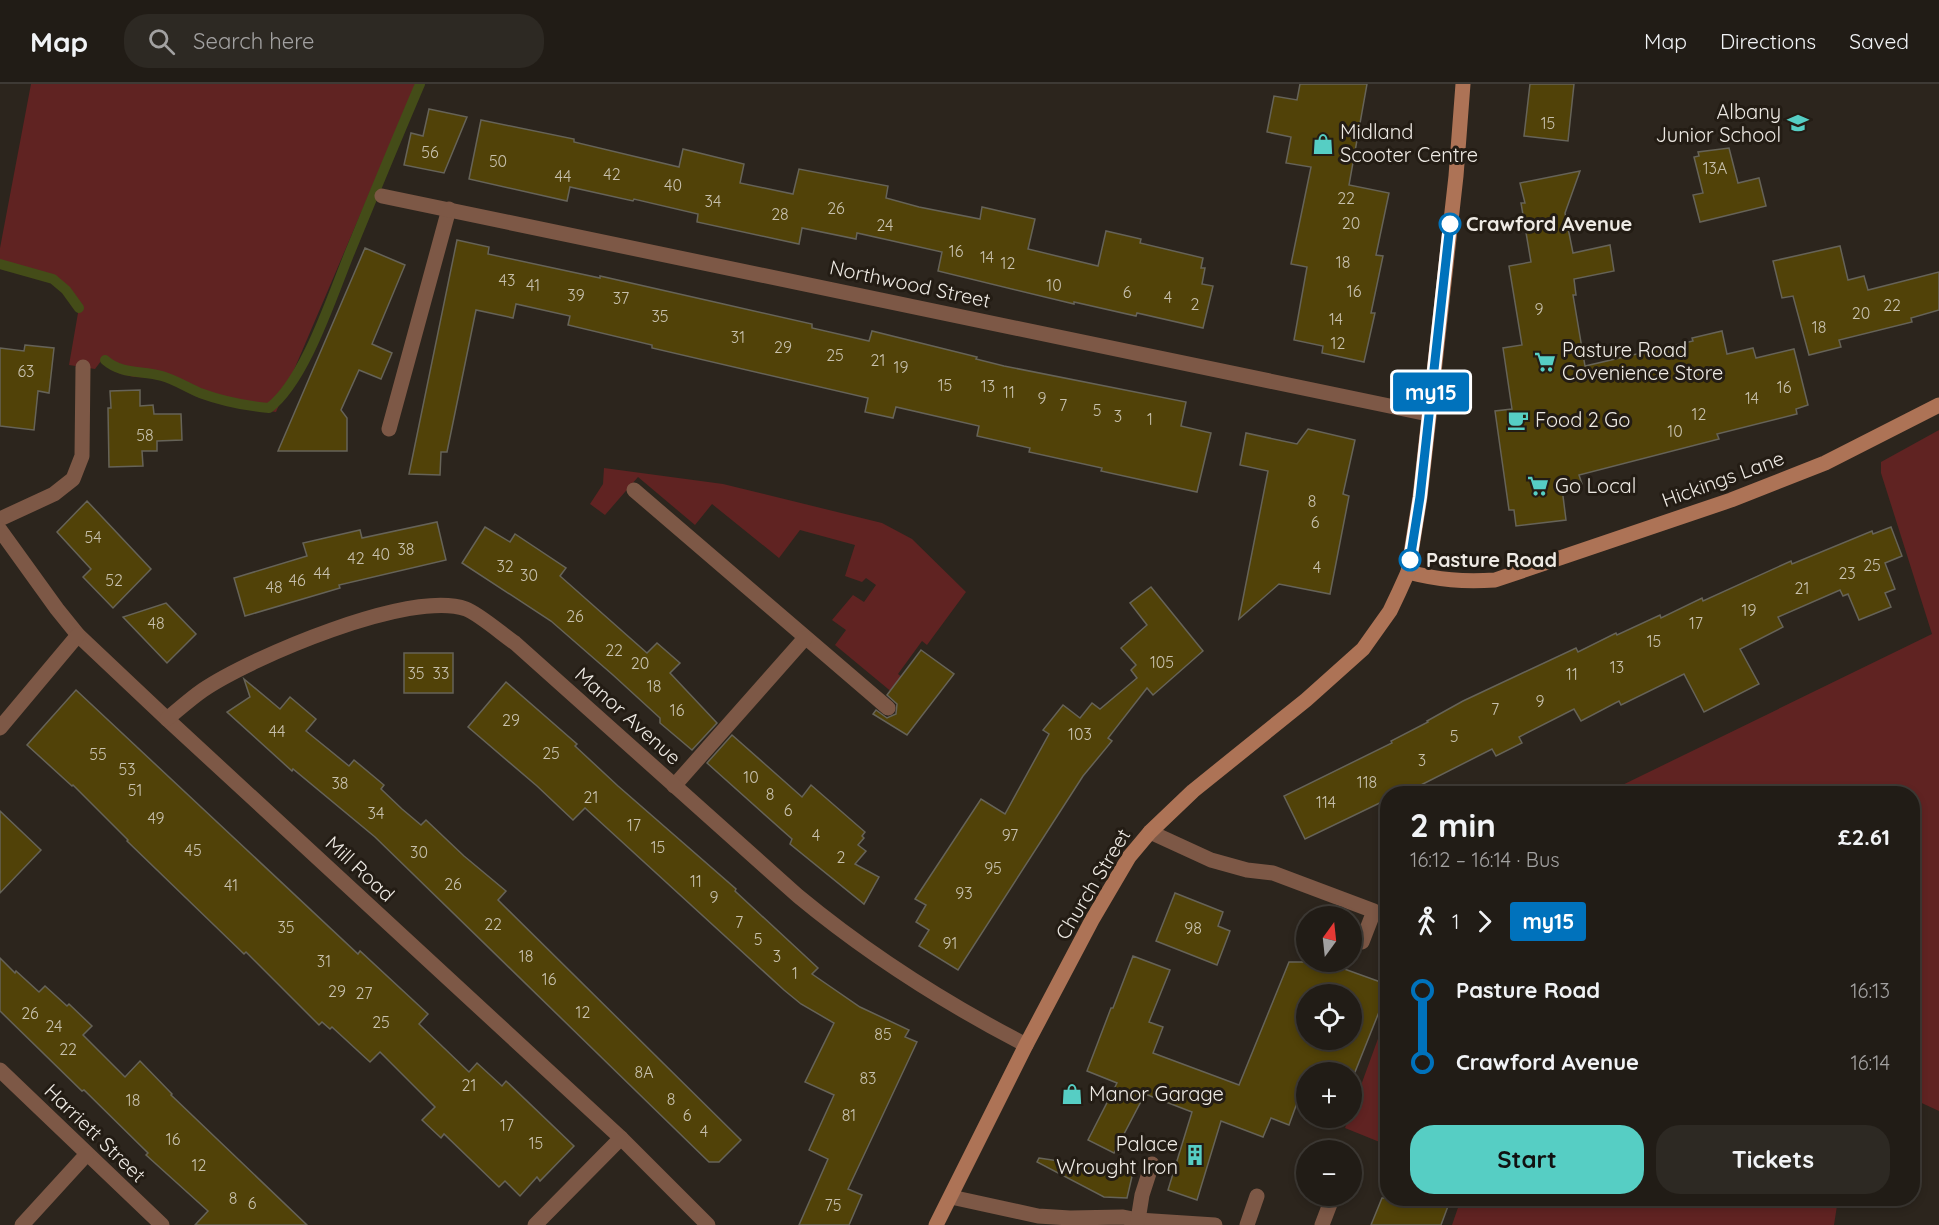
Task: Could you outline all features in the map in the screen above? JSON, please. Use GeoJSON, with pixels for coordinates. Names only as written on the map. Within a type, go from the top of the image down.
{"type":"FeatureCollection","features":[{"type":"Feature","properties":{"kind":"main road"},"geometry":{"type":"LineString","coordinates":[[1408,572],[1420,497],[1456,176],[1463,84]]}},
{"type":"Feature","properties":{"kind":"main road","name":"Hickings Lane"},"geometry":{"type":"LineString","coordinates":[[1408,572],[1437,579],[1469,582],[1495,580],[1731,500],[1826,463],[1939,405]]}},
{"type":"Feature","properties":{"kind":"main road","name":"Church Street"},"geometry":{"type":"LineString","coordinates":[[936,1225],[1026,1045],[1129,857],[1150,832],[1193,791],[1306,700],[1363,649],[1390,611],[1408,572]]}},
{"type":"Feature","properties":{"kind":"street","name":"Northwood Street"},"geometry":{"type":"LineString","coordinates":[[382,196],[1428,414]]}},
{"type":"Feature","properties":{"kind":"street"},"geometry":{"type":"LineString","coordinates":[[389,429],[449,209]]}},
{"type":"Feature","properties":{"kind":"street"},"geometry":{"type":"LineString","coordinates":[[0,519],[54,494],[73,478],[82,456],[83,367]]}},
{"type":"Feature","properties":{"kind":"street"},"geometry":{"type":"LineString","coordinates":[[634,490],[888,708]]}},
{"type":"Feature","properties":{"kind":"street","name":"Mill Road"},"geometry":{"type":"LineString","coordinates":[[0,530],[78,634],[166,719],[621,1138],[708,1225]]}},
{"type":"Feature","properties":{"kind":"street","name":"Manor Avenue"},"geometry":{"type":"LineString","coordinates":[[166,719],[203,690],[236,672],[281,649],[326,632],[425,606],[466,609],[515,643],[843,934],[949,1002],[1026,1045]]}},
{"type":"Feature","properties":{"kind":"street"},"geometry":{"type":"LineString","coordinates":[[0,728],[78,634]]}},
{"type":"Feature","properties":{"kind":"street"},"geometry":{"type":"LineString","coordinates":[[674,786],[805,638]]}},
{"type":"Feature","properties":{"kind":"street"},"geometry":{"type":"LineString","coordinates":[[1150,832],[1211,860],[1247,870],[1273,873],[1361,906]]}},
{"type":"Feature","properties":{"kind":"street"},"geometry":{"type":"LineString","coordinates":[[1362,906],[1374,911],[1362,942]]}},
{"type":"Feature","properties":{"kind":"street","name":"Harriett Street"},"geometry":{"type":"LineString","coordinates":[[0,1070],[86,1155],[162,1225]]}},
{"type":"Feature","properties":{"kind":"street"},"geometry":{"type":"LineString","coordinates":[[535,1225],[621,1138]]}},
{"type":"Feature","properties":{"kind":"street"},"geometry":{"type":"LineString","coordinates":[[22,1225],[86,1155]]}},
{"type":"Feature","properties":{"kind":"street"},"geometry":{"type":"LineString","coordinates":[[1138,1220],[1142,1195],[1152,1164]]}},
{"type":"Feature","properties":{"kind":"street"},"geometry":{"type":"LineString","coordinates":[[1247,1225],[1257,1196]]}},
{"type":"Feature","properties":{"kind":"street"},"geometry":{"type":"LineString","coordinates":[[951,1197],[1038,1216],[1124,1217],[1215,1225]]}},
{"type":"Feature","properties":{"kind":"street"},"geometry":{"type":"LineString","coordinates":[[1322,1225],[1329,1206]]}},
{"type":"Feature","properties":{"kind":"shaded area"},"geometry":{"type":"Polygon","coordinates":[[[31,84],[416,84],[276,412],[247,408],[200,395],[161,378],[134,377],[118,373],[101,361],[95,369],[69,365],[78,313],[70,301],[58,286],[49,280],[0,268],[0,248],[31,84]]]}},
{"type":"Feature","properties":{"kind":"shaded area"},"geometry":{"type":"Polygon","coordinates":[[[1939,430],[1939,1111],[1920,1102],[1920,786],[1620,786],[1932,634],[1881,473],[1881,462],[1939,430]]]}},
{"type":"Feature","properties":{"kind":"shaded area"},"geometry":{"type":"Polygon","coordinates":[[[604,468],[723,484],[882,523],[912,539],[966,592],[927,645],[922,641],[898,674],[908,682],[899,698],[835,645],[846,630],[832,620],[853,595],[864,602],[876,585],[866,578],[862,582],[845,576],[855,545],[800,530],[779,558],[712,504],[695,525],[638,477],[605,515],[590,504],[603,484],[604,468]]]}},
{"type":"Feature","properties":{"kind":"shaded area"},"geometry":{"type":"Polygon","coordinates":[[[1380,1033],[1380,1142],[1345,1128],[1362,1128],[1362,1083],[1380,1033]]]}},
{"type":"Feature","properties":{"kind":"shaded area"},"geometry":{"type":"Polygon","coordinates":[[[1458,1206],[1837,1206],[1834,1225],[1452,1225],[1458,1206]]]}},
{"type":"Feature","properties":{"kind":"building"},"geometry":{"type":"Polygon","coordinates":[[[1300,84],[1367,84],[1349,185],[1389,193],[1376,255],[1383,256],[1371,313],[1375,313],[1364,362],[1322,353],[1323,346],[1294,340],[1307,267],[1291,264],[1311,167],[1286,163],[1291,137],[1267,132],[1274,96],[1297,100],[1300,84]]]}},
{"type":"Feature","properties":{"kind":"building"},"geometry":{"type":"Polygon","coordinates":[[[1530,84],[1574,84],[1568,141],[1524,136],[1530,84]]]}},
{"type":"Feature","properties":{"kind":"building"},"geometry":{"type":"Polygon","coordinates":[[[429,109],[467,117],[444,173],[404,165],[411,133],[423,136],[429,109]]]}},
{"type":"Feature","properties":{"kind":"building"},"geometry":{"type":"Polygon","coordinates":[[[481,120],[574,139],[574,142],[679,167],[683,149],[744,164],[740,183],[793,194],[799,169],[888,186],[886,198],[919,207],[980,219],[982,207],[1035,219],[1028,249],[1098,266],[1106,231],[1141,239],[1140,243],[1203,258],[1201,268],[1205,268],[1202,284],[1213,286],[1203,328],[1137,313],[1136,316],[1074,302],[1074,304],[938,271],[942,252],[857,233],[856,239],[802,228],[799,244],[697,222],[698,214],[634,199],[633,201],[570,187],[567,201],[469,179],[481,120]]]}},
{"type":"Feature","properties":{"kind":"building"},"geometry":{"type":"Polygon","coordinates":[[[1729,148],[1738,183],[1759,178],[1766,206],[1700,222],[1693,195],[1703,193],[1694,157],[1699,156],[1698,152],[1729,148]]]}},
{"type":"Feature","properties":{"kind":"building"},"geometry":{"type":"Polygon","coordinates":[[[1580,171],[1565,213],[1573,253],[1610,245],[1614,271],[1574,279],[1576,295],[1573,295],[1585,366],[1693,341],[1692,338],[1722,331],[1727,354],[1753,348],[1756,358],[1794,349],[1808,405],[1796,409],[1797,414],[1717,434],[1719,439],[1579,475],[1582,484],[1562,488],[1566,520],[1516,526],[1514,510],[1509,510],[1495,411],[1512,409],[1503,348],[1522,345],[1509,266],[1531,262],[1521,203],[1525,203],[1520,183],[1580,171]]]}},
{"type":"Feature","properties":{"kind":"building"},"geometry":{"type":"Polygon","coordinates":[[[457,240],[489,247],[488,254],[600,278],[600,276],[812,324],[812,328],[869,341],[872,331],[1004,366],[1186,402],[1181,426],[1211,433],[1197,492],[1101,471],[1102,468],[1029,452],[1030,448],[977,436],[979,426],[896,407],[893,418],[865,412],[868,398],[652,348],[652,345],[568,325],[570,316],[516,304],[513,318],[476,310],[447,452],[441,452],[440,475],[409,474],[457,240]]]}},
{"type":"Feature","properties":{"kind":"building"},"geometry":{"type":"Polygon","coordinates":[[[1840,246],[1848,280],[1864,276],[1868,290],[1939,272],[1939,310],[1911,318],[1912,322],[1839,340],[1841,347],[1809,355],[1793,296],[1782,298],[1773,261],[1840,246]]]}},
{"type":"Feature","properties":{"kind":"building"},"geometry":{"type":"Polygon","coordinates":[[[365,248],[405,265],[372,344],[392,353],[381,379],[359,370],[341,410],[347,418],[347,451],[278,451],[365,248]]]}},
{"type":"Feature","properties":{"kind":"building"},"geometry":{"type":"Polygon","coordinates":[[[25,345],[54,348],[49,393],[38,391],[34,430],[0,426],[0,348],[24,351],[25,345]]]}},
{"type":"Feature","properties":{"kind":"building"},"geometry":{"type":"Polygon","coordinates":[[[140,390],[140,406],[153,405],[154,414],[181,414],[182,440],[157,441],[157,451],[142,451],[143,466],[109,467],[110,391],[140,390]]]}},
{"type":"Feature","properties":{"kind":"building"},"geometry":{"type":"Polygon","coordinates":[[[1308,429],[1355,440],[1343,494],[1349,496],[1330,594],[1279,584],[1239,619],[1268,471],[1240,465],[1246,433],[1297,444],[1308,429]]]}},
{"type":"Feature","properties":{"kind":"building"},"geometry":{"type":"Polygon","coordinates":[[[87,501],[151,569],[113,608],[83,577],[91,569],[57,532],[87,501]]]}},
{"type":"Feature","properties":{"kind":"building"},"geometry":{"type":"Polygon","coordinates":[[[437,522],[446,560],[339,585],[340,588],[245,616],[234,578],[307,556],[303,543],[360,530],[362,538],[437,522]]]}},
{"type":"Feature","properties":{"kind":"building"},"geometry":{"type":"Polygon","coordinates":[[[485,527],[510,542],[515,534],[566,568],[560,576],[647,653],[657,643],[680,663],[670,673],[717,723],[692,750],[660,723],[660,718],[613,675],[551,621],[462,563],[485,527]]]}},
{"type":"Feature","properties":{"kind":"building"},"geometry":{"type":"Polygon","coordinates":[[[1891,527],[1902,556],[1885,563],[1895,589],[1885,593],[1891,607],[1859,620],[1848,594],[1843,596],[1840,590],[1778,617],[1783,627],[1740,649],[1759,684],[1704,712],[1684,674],[1621,705],[1619,701],[1581,721],[1574,709],[1519,737],[1522,743],[1496,756],[1492,749],[1419,786],[1380,786],[1380,803],[1305,839],[1284,796],[1392,743],[1391,741],[1463,701],[1576,648],[1578,652],[1616,633],[1617,635],[1660,615],[1661,618],[1702,598],[1703,601],[1791,561],[1792,564],[1872,531],[1873,534],[1891,527]]]}},
{"type":"Feature","properties":{"kind":"building"},"geometry":{"type":"Polygon","coordinates":[[[1151,587],[1203,651],[1153,695],[1147,688],[1108,738],[1112,741],[1083,776],[958,970],[919,946],[929,930],[916,922],[926,905],[915,899],[981,799],[1005,814],[1049,734],[1043,730],[1063,705],[1080,718],[1092,703],[1100,709],[1137,678],[1131,670],[1136,665],[1121,648],[1147,625],[1130,603],[1151,587]]]}},
{"type":"Feature","properties":{"kind":"building"},"geometry":{"type":"Polygon","coordinates":[[[166,603],[196,634],[167,663],[123,617],[166,603]]]}},
{"type":"Feature","properties":{"kind":"building"},"geometry":{"type":"Polygon","coordinates":[[[921,650],[954,674],[907,735],[873,714],[876,710],[887,718],[896,714],[897,704],[887,695],[921,650]]]}},
{"type":"Feature","properties":{"kind":"building"},"geometry":{"type":"Polygon","coordinates":[[[404,653],[453,653],[453,693],[404,693],[404,653]]]}},
{"type":"Feature","properties":{"kind":"building"},"geometry":{"type":"Polygon","coordinates":[[[244,679],[280,709],[290,697],[316,719],[306,731],[349,766],[354,760],[384,785],[381,789],[402,809],[421,825],[426,820],[506,891],[498,900],[741,1140],[719,1162],[709,1162],[375,837],[293,769],[292,771],[227,712],[250,697],[244,679]]]}},
{"type":"Feature","properties":{"kind":"building"},"geometry":{"type":"Polygon","coordinates":[[[506,682],[577,744],[575,746],[618,786],[736,889],[735,891],[818,968],[812,974],[860,1007],[909,1030],[905,1037],[917,1042],[848,1189],[862,1195],[849,1225],[799,1225],[828,1159],[809,1150],[834,1095],[805,1082],[834,1023],[801,1004],[784,990],[585,808],[573,820],[468,727],[506,682]]]}},
{"type":"Feature","properties":{"kind":"building"},"geometry":{"type":"Polygon","coordinates":[[[76,690],[358,954],[360,951],[428,1014],[419,1024],[469,1072],[477,1063],[502,1086],[506,1081],[574,1146],[540,1181],[537,1177],[520,1196],[505,1181],[499,1187],[444,1134],[441,1138],[422,1120],[435,1107],[380,1052],[370,1062],[332,1027],[330,1029],[322,1022],[319,1025],[246,952],[244,954],[127,841],[73,785],[27,745],[76,690]]]}},
{"type":"Feature","properties":{"kind":"building"},"geometry":{"type":"Polygon","coordinates":[[[732,735],[802,797],[811,785],[865,832],[862,836],[864,838],[858,845],[866,851],[855,864],[879,877],[864,904],[790,844],[792,839],[707,763],[732,735]]]}},
{"type":"Feature","properties":{"kind":"building"},"geometry":{"type":"Polygon","coordinates":[[[0,811],[41,850],[0,893],[0,811]]]}},
{"type":"Feature","properties":{"kind":"building"},"geometry":{"type":"Polygon","coordinates":[[[1175,893],[1223,912],[1218,926],[1230,931],[1217,965],[1156,941],[1175,893]]]}},
{"type":"Feature","properties":{"kind":"building"},"geometry":{"type":"Polygon","coordinates":[[[1133,956],[1170,970],[1149,1022],[1163,1027],[1153,1053],[1239,1085],[1289,962],[1296,962],[1296,972],[1353,972],[1380,982],[1380,1010],[1359,1062],[1296,1062],[1296,1106],[1289,1125],[1271,1118],[1263,1137],[1221,1121],[1197,1200],[1168,1190],[1192,1112],[1145,1094],[1114,1153],[1088,1140],[1117,1083],[1087,1071],[1133,956]]]}},
{"type":"Feature","properties":{"kind":"building"},"geometry":{"type":"Polygon","coordinates":[[[0,958],[39,992],[45,986],[67,1006],[69,1004],[92,1026],[83,1035],[125,1077],[140,1061],[171,1095],[307,1225],[195,1225],[208,1211],[146,1155],[148,1153],[0,1011],[0,958]]]}},
{"type":"Feature","properties":{"kind":"building"},"geometry":{"type":"Polygon","coordinates":[[[1039,1158],[1133,1172],[1127,1198],[1104,1197],[1037,1162],[1039,1158]]]}},
{"type":"Feature","properties":{"kind":"building"},"geometry":{"type":"Polygon","coordinates":[[[1380,1203],[1380,1206],[1448,1206],[1441,1225],[1371,1225],[1380,1203]]]}},
{"type":"Feature","properties":{"kind":"waterway"},"geometry":{"type":"LineString","coordinates":[[105,360],[118,368],[155,374],[217,398],[269,408],[282,395],[306,358],[420,84]]}},
{"type":"Feature","properties":{"kind":"waterway"},"geometry":{"type":"LineString","coordinates":[[0,264],[53,279],[66,290],[79,308]]}},
{"type":"Feature","properties":{"kind":"bus line","name":"my15"},"geometry":{"type":"LineString","coordinates":[[1410,560],[1420,497],[1450,224]]}},
{"type":"Feature","properties":{"kind":"place","name":"Albany Junior School"},"geometry":{"type":"Point","coordinates":[1798,123]}},
{"type":"Feature","properties":{"kind":"place","name":"Midland Scooter Centre"},"geometry":{"type":"Point","coordinates":[1323,144]}},
{"type":"Feature","properties":{"kind":"place","name":"Crawford Avenue"},"geometry":{"type":"Point","coordinates":[1450,224]}},
{"type":"Feature","properties":{"kind":"place","name":"Pasture Road Covenience Store"},"geometry":{"type":"Point","coordinates":[1545,362]}},
{"type":"Feature","properties":{"kind":"place","name":"Food 2 Go"},"geometry":{"type":"Point","coordinates":[1518,420]}},
{"type":"Feature","properties":{"kind":"place","name":"Go Local"},"geometry":{"type":"Point","coordinates":[1538,486]}},
{"type":"Feature","properties":{"kind":"place","name":"Pasture Road"},"geometry":{"type":"Point","coordinates":[1410,560]}},
{"type":"Feature","properties":{"kind":"place","name":"Manor Garage"},"geometry":{"type":"Point","coordinates":[1072,1094]}},
{"type":"Feature","properties":{"kind":"place","name":"Palace Wrought Iron"},"geometry":{"type":"Point","coordinates":[1195,1155]}}]}
